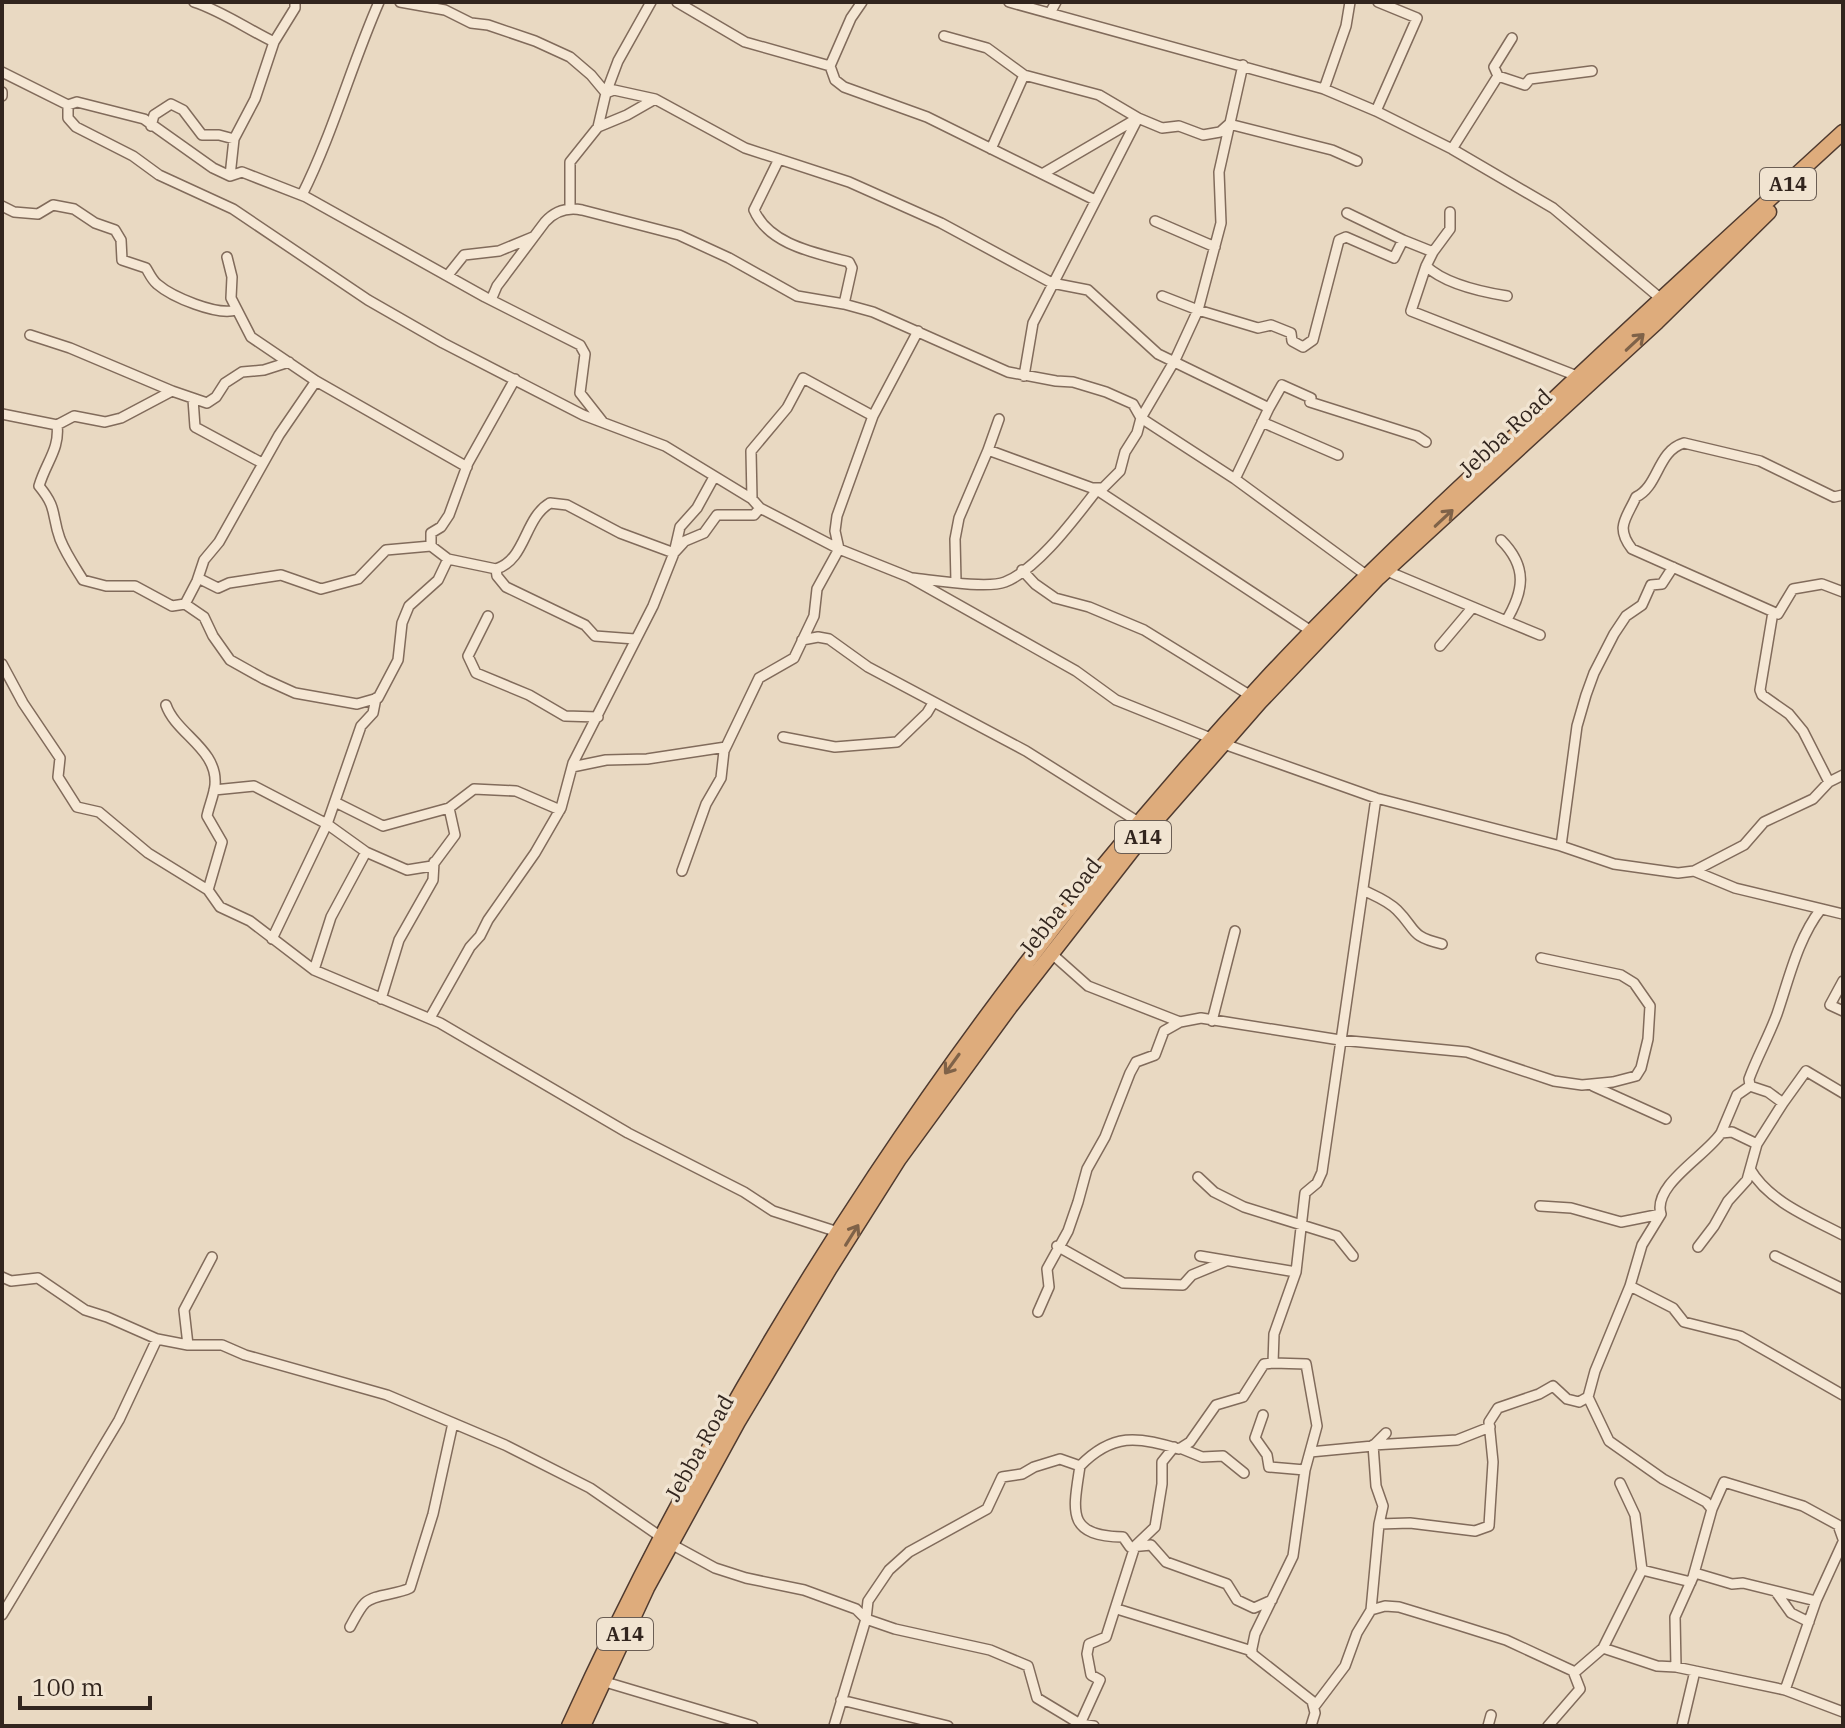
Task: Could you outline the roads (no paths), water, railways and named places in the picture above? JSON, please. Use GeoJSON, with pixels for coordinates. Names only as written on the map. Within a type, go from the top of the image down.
{"type":"FeatureCollection","features":[{"type":"Feature","properties":{"kind":"highway","name":"A14"},"geometry":{"type":"LineString","coordinates":[[1660,298],[1843,132]]}},
{"type":"Feature","properties":{"kind":"highway","name":"Jebba Road"},"geometry":{"type":"LineString","coordinates":[[583,1726],[666,1540],[899,1159],[1052,954],[1218,741],[1387,571],[1843,145]]}},
{"type":"Feature","properties":{"kind":"highway"},"geometry":{"type":"LineString","coordinates":[[569,1726],[666,1540],[709,1444],[838,1232],[967,1044],[1140,823],[1218,741],[1251,696],[1311,631],[1366,575],[1660,298]]}},
{"type":"Feature","properties":{"kind":"street"},"geometry":{"type":"LineString","coordinates":[[194,2],[215,8],[232,21],[274,42]]}},
{"type":"Feature","properties":{"kind":"street"},"geometry":{"type":"LineString","coordinates":[[230,176],[234,139],[255,99],[274,42],[295,8],[295,2]]}},
{"type":"Feature","properties":{"kind":"street"},"geometry":{"type":"LineString","coordinates":[[302,195],[317,165],[379,2]]}},
{"type":"Feature","properties":{"kind":"street"},"geometry":{"type":"LineString","coordinates":[[400,2],[445,10],[471,23],[488,25],[535,41],[570,57],[606,93]]}},
{"type":"Feature","properties":{"kind":"street"},"geometry":{"type":"LineString","coordinates":[[570,208],[570,162],[598,127],[618,61],[651,2]]}},
{"type":"Feature","properties":{"kind":"street"},"geometry":{"type":"LineString","coordinates":[[677,2],[745,42],[830,66]]}},
{"type":"Feature","properties":{"kind":"street"},"geometry":{"type":"LineString","coordinates":[[862,2],[851,18],[830,66],[835,80],[844,87],[905,107],[1095,200]]}},
{"type":"Feature","properties":{"kind":"street"},"geometry":{"type":"LineString","coordinates":[[1009,2],[1324,89],[1376,111],[1452,149],[1553,208],[1660,298]]}},
{"type":"Feature","properties":{"kind":"street"},"geometry":{"type":"LineString","coordinates":[[1050,13],[1056,2]]}},
{"type":"Feature","properties":{"kind":"street"},"geometry":{"type":"LineString","coordinates":[[1324,89],[1346,26],[1350,2]]}},
{"type":"Feature","properties":{"kind":"street"},"geometry":{"type":"LineString","coordinates":[[1376,111],[1417,18],[1378,2]]}},
{"type":"Feature","properties":{"kind":"street"},"geometry":{"type":"LineString","coordinates":[[944,36],[987,48],[1024,75],[1099,95],[1162,128],[1179,126],[1203,135],[1220,132],[1229,124]]}},
{"type":"Feature","properties":{"kind":"street"},"geometry":{"type":"LineString","coordinates":[[1512,38],[1494,67],[1498,76],[1525,85],[1530,79],[1592,71]]}},
{"type":"Feature","properties":{"kind":"street"},"geometry":{"type":"LineString","coordinates":[[909,577],[1004,583],[1063,533],[1097,490],[1120,471],[1141,418],[1175,360],[1198,310],[1221,223],[1219,172],[1243,65]]}},
{"type":"Feature","properties":{"kind":"street"},"geometry":{"type":"LineString","coordinates":[[2,72],[68,105],[77,102],[144,119],[213,168],[230,176],[242,172],[302,195],[491,300],[580,345],[585,354],[580,372],[580,393],[604,423]]}},
{"type":"Feature","properties":{"kind":"street"},"geometry":{"type":"LineString","coordinates":[[991,149],[1024,75]]}},
{"type":"Feature","properties":{"kind":"street"},"geometry":{"type":"LineString","coordinates":[[1452,149],[1498,76]]}},
{"type":"Feature","properties":{"kind":"street"},"geometry":{"type":"LineString","coordinates":[[606,93],[614,90],[655,99],[745,148],[849,182],[941,223],[1052,283],[1088,290],[1158,354],[1269,408]]}},
{"type":"Feature","properties":{"kind":"street"},"geometry":{"type":"LineString","coordinates":[[598,127],[655,99]]}},
{"type":"Feature","properties":{"kind":"street"},"geometry":{"type":"LineString","coordinates":[[151,126],[154,115],[171,104],[183,110],[202,135],[234,139]]}},
{"type":"Feature","properties":{"kind":"street"},"geometry":{"type":"LineString","coordinates":[[68,105],[68,118],[76,127],[133,156],[159,175],[233,209],[368,300],[443,343],[583,415],[665,446],[752,499],[760,508],[839,549],[909,577],[1076,671],[1116,700],[1376,798],[1561,846],[1614,864],[1642,870],[1694,871],[1735,888],[1843,914]]}},
{"type":"Feature","properties":{"kind":"street"},"geometry":{"type":"LineString","coordinates":[[1044,173],[1138,118]]}},
{"type":"Feature","properties":{"kind":"street"},"geometry":{"type":"LineString","coordinates":[[1024,376],[1033,323],[1138,118]]}},
{"type":"Feature","properties":{"kind":"street"},"geometry":{"type":"LineString","coordinates":[[1229,124],[1332,150],[1357,161]]}},
{"type":"Feature","properties":{"kind":"street"},"geometry":{"type":"LineString","coordinates":[[779,159],[754,210],[758,218],[791,245],[849,262],[852,268],[844,304]]}},
{"type":"Feature","properties":{"kind":"street"},"geometry":{"type":"LineString","coordinates":[[2,206],[14,212],[38,214],[53,205],[74,209],[95,223],[115,230],[121,240],[122,260],[146,268],[154,283],[207,308],[227,313],[236,310]]}},
{"type":"Feature","properties":{"kind":"street"},"geometry":{"type":"LineString","coordinates":[[491,300],[497,286],[551,215],[570,208],[679,235],[797,296],[873,312],[989,364],[1024,376],[1073,382],[1133,404],[1141,418],[1235,479],[1366,575]]}},
{"type":"Feature","properties":{"kind":"street"},"geometry":{"type":"LineString","coordinates":[[1450,212],[1450,229],[1426,266],[1411,311],[1577,376]]}},
{"type":"Feature","properties":{"kind":"street"},"geometry":{"type":"LineString","coordinates":[[1347,213],[1433,252]]}},
{"type":"Feature","properties":{"kind":"street"},"geometry":{"type":"LineString","coordinates":[[1155,221],[1215,247]]}},
{"type":"Feature","properties":{"kind":"street"},"geometry":{"type":"LineString","coordinates":[[448,275],[464,255],[499,251],[536,235]]}},
{"type":"Feature","properties":{"kind":"street"},"geometry":{"type":"LineString","coordinates":[[1162,296],[1258,328],[1271,325],[1291,333],[1292,341],[1303,347],[1313,340],[1339,240],[1346,237],[1394,258],[1403,240]]}},
{"type":"Feature","properties":{"kind":"street"},"geometry":{"type":"LineString","coordinates":[[227,257],[232,277],[231,298],[251,337],[316,381],[467,467]]}},
{"type":"Feature","properties":{"kind":"street"},"geometry":{"type":"LineString","coordinates":[[1426,266],[1434,274],[1507,296]]}},
{"type":"Feature","properties":{"kind":"street"},"geometry":{"type":"LineString","coordinates":[[682,871],[706,804],[721,778],[726,747],[759,678],[794,658],[814,616],[817,589],[839,549],[835,531],[837,516],[873,416],[918,331]]}},
{"type":"Feature","properties":{"kind":"street"},"geometry":{"type":"LineString","coordinates":[[30,335],[207,403],[216,397],[225,383],[242,372],[264,370],[289,362]]}},
{"type":"Feature","properties":{"kind":"street"},"geometry":{"type":"LineString","coordinates":[[752,499],[751,451],[787,408],[803,378],[873,416]]}},
{"type":"Feature","properties":{"kind":"street"},"geometry":{"type":"LineString","coordinates":[[431,546],[431,533],[441,527],[449,515],[467,467],[515,379]]}},
{"type":"Feature","properties":{"kind":"street"},"geometry":{"type":"LineString","coordinates":[[185,604],[204,560],[219,542],[262,463],[316,381]]}},
{"type":"Feature","properties":{"kind":"street"},"geometry":{"type":"LineString","coordinates":[[1235,479],[1282,385],[1311,398],[1310,402],[1417,436],[1426,442]]}},
{"type":"Feature","properties":{"kind":"street"},"geometry":{"type":"LineString","coordinates":[[2,414],[57,425],[74,416],[105,422],[121,418],[172,391]]}},
{"type":"Feature","properties":{"kind":"street"},"geometry":{"type":"LineString","coordinates":[[193,399],[195,427],[262,463]]}},
{"type":"Feature","properties":{"kind":"street"},"geometry":{"type":"LineString","coordinates":[[956,582],[955,539],[959,518],[999,419]]}},
{"type":"Feature","properties":{"kind":"street"},"geometry":{"type":"LineString","coordinates":[[1262,422],[1338,455]]}},
{"type":"Feature","properties":{"kind":"street"},"geometry":{"type":"LineString","coordinates":[[57,425],[59,442],[44,467],[39,486],[53,503],[62,544],[83,580],[106,586],[135,586],[172,606],[185,604],[204,617],[230,660],[295,693],[357,704],[376,698]]}},
{"type":"Feature","properties":{"kind":"street"},"geometry":{"type":"LineString","coordinates":[[1843,495],[1834,497],[1760,461],[1689,442],[1677,445],[1664,458],[1645,492],[1636,497],[1622,527],[1622,536],[1632,549],[1778,614],[1793,589],[1822,584],[1843,592]]}},
{"type":"Feature","properties":{"kind":"street"},"geometry":{"type":"LineString","coordinates":[[988,450],[1097,490],[1311,631]]}},
{"type":"Feature","properties":{"kind":"street"},"geometry":{"type":"LineString","coordinates":[[430,1018],[470,947],[535,853],[560,810],[572,767],[653,606],[674,553],[680,527],[697,508],[714,477]]}},
{"type":"Feature","properties":{"kind":"street"},"geometry":{"type":"LineString","coordinates":[[198,578],[218,588],[229,583],[281,575],[321,589],[358,579],[386,550],[431,546],[448,559],[496,569],[515,557],[537,514],[550,503],[567,505],[620,533],[674,553]]}},
{"type":"Feature","properties":{"kind":"street"},"geometry":{"type":"LineString","coordinates":[[674,553],[685,541],[704,533],[717,515],[754,515],[760,508]]}},
{"type":"Feature","properties":{"kind":"street"},"geometry":{"type":"LineString","coordinates":[[1501,540],[1513,552],[1521,589],[1506,621]]}},
{"type":"Feature","properties":{"kind":"street"},"geometry":{"type":"LineString","coordinates":[[272,939],[327,824],[361,726],[373,713],[376,698],[398,660],[402,623],[409,606],[438,580],[448,559]]}},
{"type":"Feature","properties":{"kind":"street"},"geometry":{"type":"LineString","coordinates":[[1561,846],[1577,726],[1594,673],[1626,616],[1642,605],[1651,585],[1662,584],[1673,567]]}},
{"type":"Feature","properties":{"kind":"street"},"geometry":{"type":"LineString","coordinates":[[496,569],[497,576],[506,587],[585,625],[595,636],[635,639]]}},
{"type":"Feature","properties":{"kind":"street"},"geometry":{"type":"LineString","coordinates":[[1022,570],[1055,598],[1089,607],[1144,630],[1251,696]]}},
{"type":"Feature","properties":{"kind":"street"},"geometry":{"type":"LineString","coordinates":[[1387,571],[1540,635]]}},
{"type":"Feature","properties":{"kind":"street"},"geometry":{"type":"LineString","coordinates":[[1440,646],[1472,608]]}},
{"type":"Feature","properties":{"kind":"street"},"geometry":{"type":"LineString","coordinates":[[1773,612],[1760,681],[1762,695],[1789,714],[1803,731],[1829,782]]}},
{"type":"Feature","properties":{"kind":"street"},"geometry":{"type":"LineString","coordinates":[[488,616],[468,656],[476,673],[529,695],[565,716],[598,717]]}},
{"type":"Feature","properties":{"kind":"street"},"geometry":{"type":"LineString","coordinates":[[802,640],[818,637],[829,639],[868,667],[1026,751],[1140,823]]}},
{"type":"Feature","properties":{"kind":"street"},"geometry":{"type":"LineString","coordinates":[[2,664],[23,703],[60,758],[58,777],[77,807],[99,812],[148,853],[208,890],[220,907],[250,921],[314,970],[430,1018],[641,1140],[744,1192],[773,1211],[838,1232]]}},
{"type":"Feature","properties":{"kind":"street"},"geometry":{"type":"LineString","coordinates":[[783,737],[835,747],[897,742],[933,703]]}},
{"type":"Feature","properties":{"kind":"street"},"geometry":{"type":"LineString","coordinates":[[166,705],[170,716],[206,752],[216,782],[207,816],[222,842],[208,890]]}},
{"type":"Feature","properties":{"kind":"street"},"geometry":{"type":"LineString","coordinates":[[572,767],[606,760],[647,759],[726,747]]}},
{"type":"Feature","properties":{"kind":"street"},"geometry":{"type":"LineString","coordinates":[[1694,871],[1744,845],[1764,822],[1813,799],[1829,782],[1843,775]]}},
{"type":"Feature","properties":{"kind":"street"},"geometry":{"type":"LineString","coordinates":[[214,790],[254,786],[327,824],[366,852],[407,870],[432,866],[455,835],[449,808]]}},
{"type":"Feature","properties":{"kind":"street"},"geometry":{"type":"LineString","coordinates":[[335,802],[383,826],[449,808],[474,789],[516,791],[560,810]]}},
{"type":"Feature","properties":{"kind":"street"},"geometry":{"type":"LineString","coordinates":[[1273,1363],[1274,1334],[1296,1272],[1305,1193],[1317,1183],[1322,1172],[1376,798]]}},
{"type":"Feature","properties":{"kind":"street"},"geometry":{"type":"LineString","coordinates":[[314,970],[331,917],[366,852]]}},
{"type":"Feature","properties":{"kind":"street"},"geometry":{"type":"LineString","coordinates":[[381,999],[399,940],[433,880],[434,862]]}},
{"type":"Feature","properties":{"kind":"street"},"geometry":{"type":"LineString","coordinates":[[1363,890],[1387,901],[1399,911],[1413,933],[1442,944]]}},
{"type":"Feature","properties":{"kind":"street"},"geometry":{"type":"LineString","coordinates":[[1750,1086],[1749,1079],[1776,1017],[1798,951],[1811,921],[1821,909]]}},
{"type":"Feature","properties":{"kind":"street"},"geometry":{"type":"LineString","coordinates":[[1212,1021],[1235,931]]}},
{"type":"Feature","properties":{"kind":"street"},"geometry":{"type":"LineString","coordinates":[[1052,954],[1088,986],[1180,1022]]}},
{"type":"Feature","properties":{"kind":"street"},"geometry":{"type":"LineString","coordinates":[[1038,1312],[1049,1287],[1047,1269],[1068,1231],[1087,1169],[1105,1137],[1130,1073],[1136,1062],[1155,1055],[1164,1031],[1180,1022],[1201,1018],[1340,1040],[1467,1052],[1554,1081],[1590,1085],[1636,1076],[1648,1039],[1650,1006],[1634,983],[1621,975],[1541,958]]}},
{"type":"Feature","properties":{"kind":"street"},"geometry":{"type":"LineString","coordinates":[[1843,981],[1830,1005],[1843,1011]]}},
{"type":"Feature","properties":{"kind":"street"},"geometry":{"type":"LineString","coordinates":[[1698,1247],[1728,1201],[1747,1180],[1757,1144],[1806,1071],[1843,1093]]}},
{"type":"Feature","properties":{"kind":"street"},"geometry":{"type":"LineString","coordinates":[[1590,1085],[1666,1119]]}},
{"type":"Feature","properties":{"kind":"street"},"geometry":{"type":"LineString","coordinates":[[1750,1086],[1768,1092],[1783,1103]]}},
{"type":"Feature","properties":{"kind":"street"},"geometry":{"type":"LineString","coordinates":[[1661,1214],[1658,1206],[1661,1197],[1695,1158],[1714,1145],[1737,1095],[1750,1086]]}},
{"type":"Feature","properties":{"kind":"street"},"geometry":{"type":"LineString","coordinates":[[1721,1133],[1732,1132],[1757,1144]]}},
{"type":"Feature","properties":{"kind":"street"},"geometry":{"type":"LineString","coordinates":[[1750,1169],[1759,1185],[1843,1235]]}},
{"type":"Feature","properties":{"kind":"street"},"geometry":{"type":"LineString","coordinates":[[1198,1177],[1214,1192],[1244,1207],[1337,1236],[1353,1256]]}},
{"type":"Feature","properties":{"kind":"street"},"geometry":{"type":"LineString","coordinates":[[1540,1206],[1571,1208],[1621,1222],[1661,1214]]}},
{"type":"Feature","properties":{"kind":"street"},"geometry":{"type":"LineString","coordinates":[[1661,1214],[1642,1245],[1630,1286],[1595,1371],[1588,1397],[1609,1441],[1663,1479],[1706,1502],[1712,1509]]}},
{"type":"Feature","properties":{"kind":"street"},"geometry":{"type":"LineString","coordinates":[[1057,1246],[1123,1283],[1183,1285],[1192,1275],[1226,1261]]}},
{"type":"Feature","properties":{"kind":"street"},"geometry":{"type":"LineString","coordinates":[[1200,1256],[1296,1272]]}},
{"type":"Feature","properties":{"kind":"street"},"geometry":{"type":"LineString","coordinates":[[1775,1256],[1843,1289]]}},
{"type":"Feature","properties":{"kind":"street"},"geometry":{"type":"LineString","coordinates":[[188,1345],[184,1310],[212,1257]]}},
{"type":"Feature","properties":{"kind":"street"},"geometry":{"type":"LineString","coordinates":[[2,1277],[11,1281],[38,1278],[85,1310],[157,1339],[188,1345],[222,1345],[245,1355],[387,1395],[505,1445],[590,1488],[666,1540],[715,1568],[804,1590],[856,1609],[866,1619],[895,1629],[990,1650],[1028,1666],[1037,1698],[1080,1724],[1094,1726]]}},
{"type":"Feature","properties":{"kind":"street"},"geometry":{"type":"LineString","coordinates":[[1630,1286],[1673,1308],[1684,1322],[1740,1336],[1843,1395]]}},
{"type":"Feature","properties":{"kind":"street"},"geometry":{"type":"LineString","coordinates":[[2,1615],[119,1420],[157,1339]]}},
{"type":"Feature","properties":{"kind":"street"},"geometry":{"type":"LineString","coordinates":[[1080,1724],[1100,1680],[1091,1675],[1087,1654],[1089,1644],[1106,1637],[1135,1546],[1155,1527],[1162,1462],[1177,1448],[1190,1442],[1216,1405],[1243,1397],[1264,1364],[1306,1364],[1317,1426],[1305,1470],[1293,1556],[1255,1634],[1252,1651]]}},
{"type":"Feature","properties":{"kind":"street"},"geometry":{"type":"LineString","coordinates":[[1379,1524],[1410,1523],[1475,1531],[1489,1526],[1493,1462],[1489,1422],[1498,1408],[1553,1386],[1567,1399],[1579,1402],[1588,1397]]}},
{"type":"Feature","properties":{"kind":"street"},"geometry":{"type":"LineString","coordinates":[[1263,1415],[1255,1438],[1267,1455],[1269,1467],[1305,1470]]}},
{"type":"Feature","properties":{"kind":"street"},"geometry":{"type":"LineString","coordinates":[[350,1627],[366,1602],[380,1595],[396,1595],[410,1588],[433,1514],[453,1423]]}},
{"type":"Feature","properties":{"kind":"street"},"geometry":{"type":"LineString","coordinates":[[1310,1452],[1457,1440],[1490,1427]]}},
{"type":"Feature","properties":{"kind":"street"},"geometry":{"type":"LineString","coordinates":[[1373,1445],[1386,1433]]}},
{"type":"Feature","properties":{"kind":"street"},"geometry":{"type":"LineString","coordinates":[[1244,1473],[1223,1456],[1202,1457],[1153,1440],[1117,1441],[1102,1446],[1080,1466],[1076,1518],[1080,1527],[1123,1537],[1130,1547],[1151,1545],[1166,1562],[1227,1584],[1237,1600],[1254,1608],[1273,1600]]}},
{"type":"Feature","properties":{"kind":"street"},"geometry":{"type":"LineString","coordinates":[[1314,1707],[1345,1666],[1357,1633],[1371,1610],[1383,1506],[1376,1486],[1373,1445]]}},
{"type":"Feature","properties":{"kind":"street"},"geometry":{"type":"LineString","coordinates":[[834,1726],[866,1619],[868,1601],[889,1570],[909,1552],[987,1509],[1002,1477],[1022,1474],[1060,1459],[1080,1466]]}},
{"type":"Feature","properties":{"kind":"street"},"geometry":{"type":"LineString","coordinates":[[1676,1667],[1675,1617],[1693,1577],[1712,1509],[1724,1482],[1803,1506],[1838,1525],[1843,1540],[1816,1601],[1785,1690]]}},
{"type":"Feature","properties":{"kind":"street"},"geometry":{"type":"LineString","coordinates":[[1574,1673],[1603,1648],[1642,1570],[1635,1515],[1620,1483]]}},
{"type":"Feature","properties":{"kind":"street"},"geometry":{"type":"LineString","coordinates":[[1642,1570],[1743,1583],[1816,1601]]}},
{"type":"Feature","properties":{"kind":"street"},"geometry":{"type":"LineString","coordinates":[[1776,1592],[1791,1613],[1809,1622]]}},
{"type":"Feature","properties":{"kind":"street"},"geometry":{"type":"LineString","coordinates":[[1371,1610],[1385,1606],[1399,1607],[1506,1640],[1574,1673],[1580,1689],[1548,1726]]}},
{"type":"Feature","properties":{"kind":"street"},"geometry":{"type":"LineString","coordinates":[[1117,1609],[1252,1651],[1312,1701],[1315,1713],[1311,1726]]}},
{"type":"Feature","properties":{"kind":"street"},"geometry":{"type":"LineString","coordinates":[[1603,1648],[1657,1666],[1676,1667],[1785,1690],[1843,1712]]}},
{"type":"Feature","properties":{"kind":"street"},"geometry":{"type":"LineString","coordinates":[[1682,1726],[1695,1671]]}},
{"type":"Feature","properties":{"kind":"street"},"geometry":{"type":"LineString","coordinates":[[602,1681],[753,1726]]}},
{"type":"Feature","properties":{"kind":"street"},"geometry":{"type":"LineString","coordinates":[[841,1700],[948,1726]]}}]}
